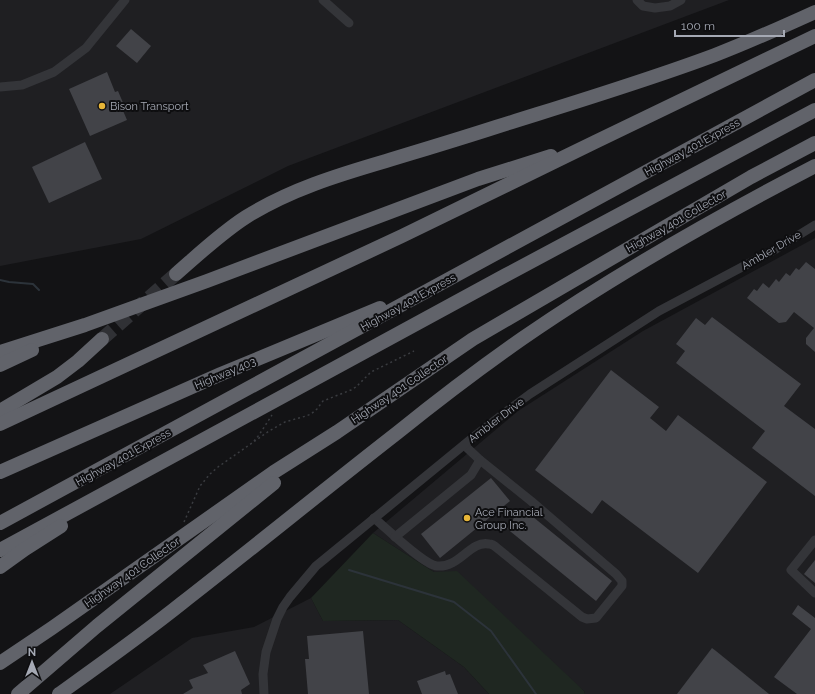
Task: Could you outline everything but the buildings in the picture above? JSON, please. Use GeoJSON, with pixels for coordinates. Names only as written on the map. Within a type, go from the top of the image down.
{"type":"FeatureCollection","features":[{"type":"Feature","properties":{"kind":"highway"},"geometry":{"type":"LineString","coordinates":[[176,274],[218,236],[247,216],[280,198],[314,184],[350,171],[627,86],[716,55],[768,34],[815,12]]}},
{"type":"Feature","properties":{"kind":"highway"},"geometry":{"type":"LineString","coordinates":[[0,424],[402,236],[815,36]]}},
{"type":"Feature","properties":{"kind":"highway","name":"Highway 401 Express"},"geometry":{"type":"LineString","coordinates":[[0,523],[815,80]]}},
{"type":"Feature","properties":{"kind":"highway","name":"Highway 401 Express"},"geometry":{"type":"LineString","coordinates":[[0,550],[815,110]]}},
{"type":"Feature","properties":{"kind":"highway"},"geometry":{"type":"LineString","coordinates":[[0,352],[85,325],[215,278],[478,179],[595,142]]}},
{"type":"Feature","properties":{"kind":"highway","name":"Highway 401 Collector"},"geometry":{"type":"LineString","coordinates":[[0,663],[274,472],[337,432],[473,339],[751,177],[815,142]]}},
{"type":"Feature","properties":{"kind":"highway"},"geometry":{"type":"LineString","coordinates":[[59,694],[125,647],[446,394],[523,338],[592,293],[685,236],[815,166]]}},
{"type":"Feature","properties":{"kind":"highway","name":"Highway 403"},"geometry":{"type":"LineString","coordinates":[[0,472],[221,374],[451,278]]}},
{"type":"Feature","properties":{"kind":"highway"},"geometry":{"type":"LineString","coordinates":[[0,365],[85,325]]}},
{"type":"Feature","properties":{"kind":"highway"},"geometry":{"type":"LineString","coordinates":[[0,411],[57,377],[78,361],[102,339]]}},
{"type":"Feature","properties":{"kind":"highway"},"geometry":{"type":"LineString","coordinates":[[18,694],[96,626],[337,432]]}},
{"type":"Feature","properties":{"kind":"highway"},"geometry":{"type":"LineString","coordinates":[[0,567],[25,549],[177,454]]}},
{"type":"Feature","properties":{"kind":"street"},"geometry":{"type":"LineString","coordinates":[[0,87],[22,85],[54,72],[86,48],[125,0]]}},
{"type":"Feature","properties":{"kind":"street"},"geometry":{"type":"LineString","coordinates":[[324,0],[349,22]]}},
{"type":"Feature","properties":{"kind":"street"},"geometry":{"type":"LineString","coordinates":[[637,0],[643,6],[655,8],[670,6],[681,0]]}},
{"type":"Feature","properties":{"kind":"street","name":"Ambler Drive"},"geometry":{"type":"LineString","coordinates":[[264,694],[263,674],[266,652],[272,632],[283,608],[300,584],[316,566],[464,445],[536,390],[659,310],[776,249],[815,225]]}},
{"type":"Feature","properties":{"kind":"street"},"geometry":{"type":"LineString","coordinates":[[374,518],[395,537],[432,565],[446,566],[461,558],[468,551],[478,545],[490,544],[497,548],[582,617],[587,619],[596,618],[622,586],[622,581],[616,574],[464,445]]}},
{"type":"Feature","properties":{"kind":"street"},"geometry":{"type":"LineString","coordinates":[[395,537],[471,476],[480,460]]}},
{"type":"Feature","properties":{"kind":"street"},"geometry":{"type":"LineString","coordinates":[[815,540],[791,570],[815,593]]}},
{"type":"Feature","properties":{"kind":"path"},"geometry":{"type":"LineString","coordinates":[[176,540],[196,493],[204,480],[218,467],[269,431],[285,422],[311,414],[323,401],[351,390],[371,372],[414,351]]}},
{"type":"Feature","properties":{"kind":"path"},"geometry":{"type":"LineString","coordinates":[[251,444],[259,435],[272,415]]}},
{"type":"Feature","properties":{"kind":"shaded area"},"geometry":{"type":"Polygon","coordinates":[[[0,0],[729,0],[288,166],[141,239],[0,266],[0,0]]]}},
{"type":"Feature","properties":{"kind":"shaded area"},"geometry":{"type":"Polygon","coordinates":[[[815,238],[815,694],[585,694],[584,691],[434,572],[373,533],[518,411],[643,331],[815,238]]]}},
{"type":"Feature","properties":{"kind":"shaded area"},"geometry":{"type":"Polygon","coordinates":[[[373,533],[434,572],[457,571],[584,691],[585,694],[489,694],[464,667],[398,620],[323,621],[311,598],[373,533]]]}},
{"type":"Feature","properties":{"kind":"shaded area"},"geometry":{"type":"Polygon","coordinates":[[[311,598],[323,621],[398,620],[464,667],[489,694],[110,694],[192,638],[254,627],[311,598]]]}},
{"type":"Feature","properties":{"kind":"waterway"},"geometry":{"type":"LineString","coordinates":[[0,280],[33,284],[39,290]]}},
{"type":"Feature","properties":{"kind":"waterway"},"geometry":{"type":"LineString","coordinates":[[349,570],[454,602],[491,631],[536,694]]}},
{"type":"Feature","properties":{"kind":"tunnel"},"geometry":{"type":"LineString","coordinates":[[102,339],[176,274]]}},
{"type":"Feature","properties":{"kind":"place","name":"Bison Transport"},"geometry":{"type":"Point","coordinates":[102,106]}},
{"type":"Feature","properties":{"kind":"place","name":"Ace Financial Group Inc."},"geometry":{"type":"Point","coordinates":[467,518]}}]}
